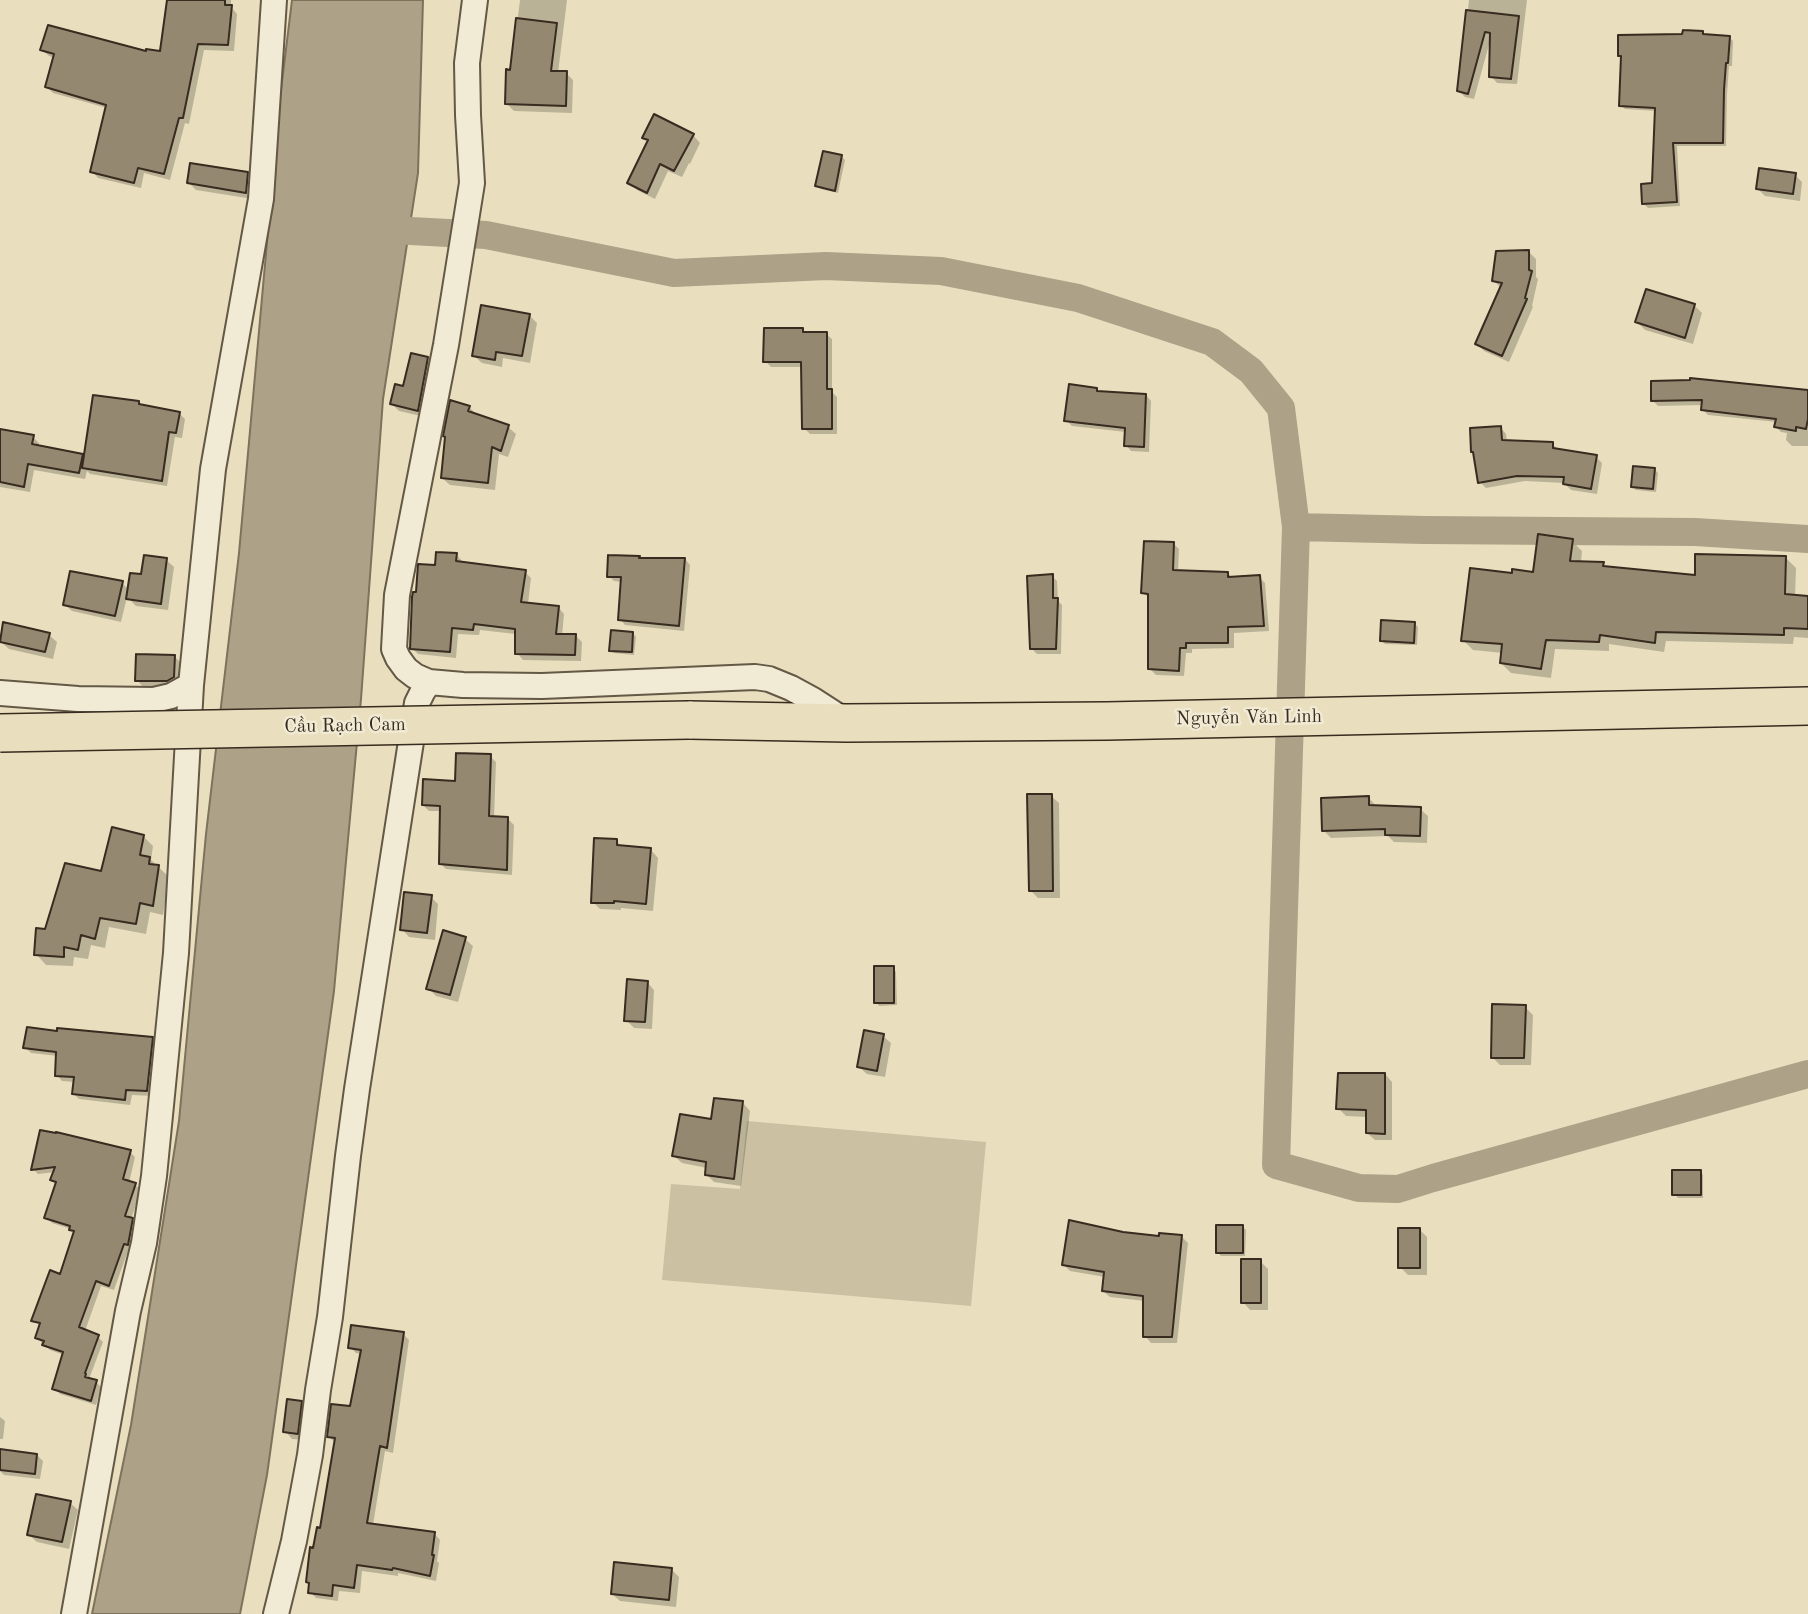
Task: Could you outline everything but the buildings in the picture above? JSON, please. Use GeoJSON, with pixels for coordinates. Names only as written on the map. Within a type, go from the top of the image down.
{"type":"FeatureCollection","features":[{"type":"Feature","properties":{"kind":"highway","name":"Nguyễn Văn Linh"},"geometry":{"type":"LineString","coordinates":[[689,720],[847,723],[1107,721],[1808,706]]}},
{"type":"Feature","properties":{"kind":"highway","name":"Cầu Rạch Cam"},"geometry":{"type":"LineString","coordinates":[[0,733],[689,720]]}},
{"type":"Feature","properties":{"kind":"street"},"geometry":{"type":"LineString","coordinates":[[74,1614],[128,1311],[144,1243],[154,1176],[176,953],[191,685],[213,469],[261,199],[274,0]]}},
{"type":"Feature","properties":{"kind":"street"},"geometry":{"type":"LineString","coordinates":[[474,0],[467,63],[472,183],[446,345],[397,595],[394,649],[398,658],[415,676],[429,682],[463,685],[542,685],[755,677],[769,679],[813,699],[847,723]]}},
{"type":"Feature","properties":{"kind":"street"},"geometry":{"type":"LineString","coordinates":[[276,1614],[294,1541],[310,1455],[330,1317],[355,1103],[415,715],[429,682]]}},
{"type":"Feature","properties":{"kind":"street"},"geometry":{"type":"LineString","coordinates":[[0,693],[154,701],[171,696],[191,685]]}},
{"type":"Feature","properties":{"kind":"shaded area"},"geometry":{"type":"Polygon","coordinates":[[[292,0],[423,0],[418,173],[383,399],[361,699],[334,991],[267,1475],[240,1614],[92,1614],[131,1425],[179,1121],[206,834],[239,553],[280,98],[292,0]]]}},
{"type":"Feature","properties":{"kind":"shaded area"},"geometry":{"type":"Polygon","coordinates":[[[747,1121],[986,1142],[971,1306],[662,1280],[671,1184],[740,1189],[747,1121]]]}},
{"type":"Feature","properties":{"kind":"waterway"},"geometry":{"type":"LineString","coordinates":[[373,229],[486,235],[674,273],[826,266],[941,271],[1078,298],[1212,342],[1251,371],[1281,408],[1296,527],[1276,1165],[1359,1188],[1398,1189],[1808,1074]]}},
{"type":"Feature","properties":{"kind":"waterway"},"geometry":{"type":"LineString","coordinates":[[1296,527],[1695,532],[1808,539]]}}]}
